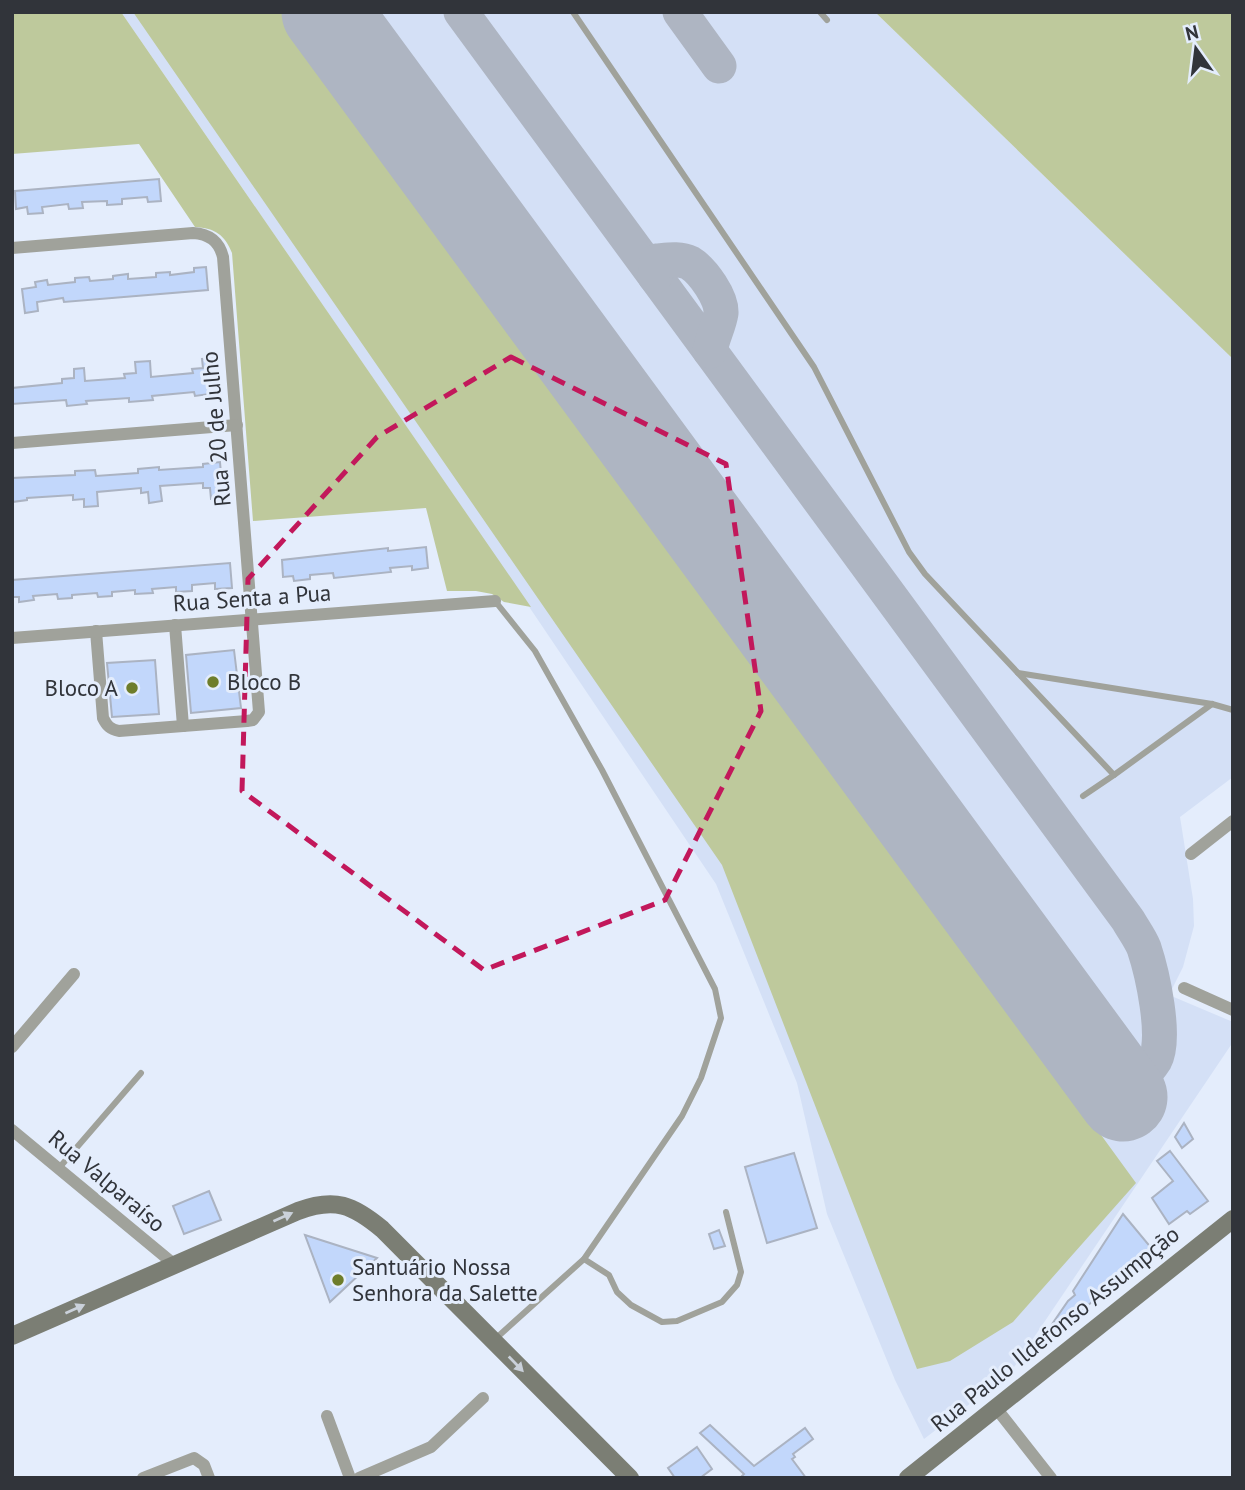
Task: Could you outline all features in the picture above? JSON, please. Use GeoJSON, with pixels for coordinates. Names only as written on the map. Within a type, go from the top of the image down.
{"type":"FeatureCollection","features":[{"type":"Feature","properties":{"kind":"main road"},"geometry":{"type":"LineString","coordinates":[[12,1336],[313,1205],[340,1204],[368,1218],[382,1229],[630,1478]]}},
{"type":"Feature","properties":{"kind":"main road","name":"Rua Paulo Ildefonso Assumpção"},"geometry":{"type":"LineString","coordinates":[[908,1478],[1233,1219]]}},
{"type":"Feature","properties":{"kind":"street","name":"Rua 20 de Julho"},"geometry":{"type":"LineString","coordinates":[[12,248],[193,233],[212,238],[221,248],[259,704],[256,717],[247,721],[183,726]]}},
{"type":"Feature","properties":{"kind":"street"},"geometry":{"type":"LineString","coordinates":[[12,443],[237,425]]}},
{"type":"Feature","properties":{"kind":"street","name":"Rua Senta a Pua"},"geometry":{"type":"LineString","coordinates":[[12,638],[495,601]]}},
{"type":"Feature","properties":{"kind":"street"},"geometry":{"type":"LineString","coordinates":[[96,631],[103,718],[106,724],[119,731],[183,726],[175,625]]}},
{"type":"Feature","properties":{"kind":"street"},"geometry":{"type":"LineString","coordinates":[[1191,854],[1233,821]]}},
{"type":"Feature","properties":{"kind":"street"},"geometry":{"type":"LineString","coordinates":[[12,1047],[75,974]]}},
{"type":"Feature","properties":{"kind":"street"},"geometry":{"type":"LineString","coordinates":[[1184,988],[1233,1010]]}},
{"type":"Feature","properties":{"kind":"street","name":"Rua Valparaíso"},"geometry":{"type":"LineString","coordinates":[[12,1130],[175,1265]]}},
{"type":"Feature","properties":{"kind":"street"},"geometry":{"type":"LineString","coordinates":[[359,1478],[431,1447],[483,1398]]}},
{"type":"Feature","properties":{"kind":"street"},"geometry":{"type":"LineString","coordinates":[[996,1408],[1051,1478]]}},
{"type":"Feature","properties":{"kind":"street"},"geometry":{"type":"LineString","coordinates":[[327,1416],[350,1478]]}},
{"type":"Feature","properties":{"kind":"street"},"geometry":{"type":"LineString","coordinates":[[143,1478],[194,1458],[204,1465],[209,1478]]}},
{"type":"Feature","properties":{"kind":"lane"},"geometry":{"type":"LineString","coordinates":[[573,12],[814,367],[909,552],[925,574],[1114,775]]}},
{"type":"Feature","properties":{"kind":"lane"},"geometry":{"type":"LineString","coordinates":[[820,12],[827,20]]}},
{"type":"Feature","properties":{"kind":"lane"},"geometry":{"type":"LineString","coordinates":[[493,1341],[584,1259],[682,1116],[701,1078],[721,1018],[715,989],[602,770],[535,651],[495,601]]}},
{"type":"Feature","properties":{"kind":"lane"},"geometry":{"type":"LineString","coordinates":[[1018,673],[1212,704],[1233,710]]}},
{"type":"Feature","properties":{"kind":"lane"},"geometry":{"type":"LineString","coordinates":[[1083,796],[1212,704]]}},
{"type":"Feature","properties":{"kind":"lane"},"geometry":{"type":"LineString","coordinates":[[59,1168],[141,1073]]}},
{"type":"Feature","properties":{"kind":"lane"},"geometry":{"type":"LineString","coordinates":[[584,1259],[609,1275],[617,1292],[631,1305],[662,1322],[677,1321],[722,1302],[737,1285],[741,1272],[726,1213]]}},
{"type":"Feature","properties":{"kind":"highlighted area"},"geometry":{"type":"Polygon","coordinates":[[[511,357],[726,464],[761,711],[665,900],[484,970],[242,791],[248,579],[377,437],[511,357]]]}},
{"type":"Feature","properties":{"kind":"shaded area"},"geometry":{"type":"Polygon","coordinates":[[[121,12],[875,12],[1233,359],[1233,777],[1180,817],[1193,899],[1194,926],[1183,967],[1169,995],[1233,1022],[1233,1042],[1010,1373],[924,1439],[895,1380],[827,1214],[797,1083],[716,884],[457,500],[121,12]]]}},
{"type":"Feature","properties":{"kind":"green space"},"geometry":{"type":"Polygon","coordinates":[[[121,12],[531,607],[504,602],[492,594],[447,591],[426,508],[253,521],[232,253],[226,241],[214,231],[195,227],[139,144],[12,154],[12,13],[121,12]]]}},
{"type":"Feature","properties":{"kind":"green space"},"geometry":{"type":"Polygon","coordinates":[[[133,12],[285,12],[1136,1183],[1013,1322],[950,1361],[917,1369],[722,865],[133,12]]]}},
{"type":"Feature","properties":{"kind":"green space"},"geometry":{"type":"Polygon","coordinates":[[[875,12],[1233,12],[1233,359],[875,12]]]}},
{"type":"Feature","properties":{"kind":"building"},"geometry":{"type":"Polygon","coordinates":[[[159,179],[161,201],[148,202],[147,197],[122,199],[122,204],[107,205],[107,201],[82,202],[83,208],[69,209],[68,204],[42,207],[43,213],[28,214],[27,207],[16,209],[15,191],[159,179]]]}},
{"type":"Feature","properties":{"kind":"building"},"geometry":{"type":"Polygon","coordinates":[[[206,267],[208,290],[64,302],[63,298],[37,302],[38,311],[25,313],[22,289],[36,287],[35,282],[47,280],[48,285],[75,282],[75,278],[89,277],[90,281],[113,279],[113,276],[128,274],[128,279],[156,277],[156,273],[170,272],[170,275],[194,272],[194,268],[206,267]]]}},
{"type":"Feature","properties":{"kind":"building"},"geometry":{"type":"Polygon","coordinates":[[[214,358],[217,393],[152,396],[153,400],[129,402],[129,398],[86,401],[87,404],[67,406],[66,400],[12,404],[12,388],[62,383],[62,379],[74,378],[74,369],[84,368],[85,381],[125,378],[124,374],[136,373],[135,362],[150,361],[151,377],[193,373],[192,369],[203,368],[202,359],[214,358]]]}},
{"type":"Feature","properties":{"kind":"building"},"geometry":{"type":"Polygon","coordinates":[[[220,462],[223,498],[211,499],[210,488],[203,488],[203,483],[160,486],[162,501],[149,503],[148,492],[141,493],[141,488],[97,492],[98,506],[84,507],[84,499],[73,500],[73,495],[27,498],[12,502],[12,478],[75,475],[75,471],[95,470],[96,476],[138,473],[138,469],[203,467],[203,464],[220,462]]]}},
{"type":"Feature","properties":{"kind":"building"},"geometry":{"type":"Polygon","coordinates":[[[426,547],[428,568],[390,568],[391,572],[334,578],[333,573],[310,575],[310,579],[294,581],[293,576],[283,577],[282,560],[388,548],[388,551],[426,547]]]}},
{"type":"Feature","properties":{"kind":"building"},"geometry":{"type":"Polygon","coordinates":[[[230,563],[232,588],[215,589],[215,583],[192,585],[192,591],[176,592],[176,587],[152,589],[153,593],[135,594],[135,590],[112,592],[112,596],[98,597],[97,593],[58,599],[57,594],[33,596],[34,600],[19,602],[19,597],[12,597],[12,580],[230,563]]]}},
{"type":"Feature","properties":{"kind":"building","name":"Bloco B"},"geometry":{"type":"Polygon","coordinates":[[[234,650],[241,708],[191,713],[186,655],[234,650]]]}},
{"type":"Feature","properties":{"kind":"building","name":"Bloco A"},"geometry":{"type":"Polygon","coordinates":[[[155,660],[159,714],[112,717],[107,663],[155,660]]]}},
{"type":"Feature","properties":{"kind":"building"},"geometry":{"type":"Polygon","coordinates":[[[1184,1123],[1193,1139],[1182,1148],[1175,1137],[1184,1123]]]}},
{"type":"Feature","properties":{"kind":"building"},"geometry":{"type":"Polygon","coordinates":[[[1170,1151],[1208,1201],[1169,1224],[1152,1198],[1173,1181],[1157,1161],[1170,1151]]]}},
{"type":"Feature","properties":{"kind":"building"},"geometry":{"type":"Polygon","coordinates":[[[794,1153],[817,1228],[767,1243],[745,1167],[794,1153]]]}},
{"type":"Feature","properties":{"kind":"building"},"geometry":{"type":"Polygon","coordinates":[[[209,1191],[221,1220],[184,1234],[173,1206],[209,1191]]]}},
{"type":"Feature","properties":{"kind":"building"},"geometry":{"type":"Polygon","coordinates":[[[1123,1214],[1153,1250],[1100,1291],[1102,1294],[1038,1348],[1068,1301],[1075,1295],[1073,1291],[1123,1214]]]}},
{"type":"Feature","properties":{"kind":"building"},"geometry":{"type":"Polygon","coordinates":[[[719,1230],[725,1246],[714,1249],[709,1234],[719,1230]]]}},
{"type":"Feature","properties":{"kind":"building","name":"Santuário Nossa Senhora da Salette"},"geometry":{"type":"Polygon","coordinates":[[[305,1235],[377,1258],[330,1302],[305,1235]]]}},
{"type":"Feature","properties":{"kind":"building"},"geometry":{"type":"Polygon","coordinates":[[[710,1425],[754,1466],[805,1428],[813,1439],[793,1454],[795,1457],[792,1459],[806,1478],[740,1478],[744,1474],[700,1433],[710,1425]]]}},
{"type":"Feature","properties":{"kind":"building"},"geometry":{"type":"Polygon","coordinates":[[[697,1447],[712,1469],[700,1478],[675,1478],[668,1468],[697,1447]]]}},
{"type":"Feature","properties":{"kind":"taxiway"},"geometry":{"type":"LineString","coordinates":[[461,12],[1128,920],[1144,948],[1151,973],[1159,1037],[1155,1060],[1123,1097]]}},
{"type":"Feature","properties":{"kind":"taxiway"},"geometry":{"type":"LineString","coordinates":[[680,12],[719,66]]}},
{"type":"Feature","properties":{"kind":"taxiway"},"geometry":{"type":"LineString","coordinates":[[655,276],[657,261],[678,260],[690,263],[706,278],[715,293],[721,313],[710,351]]}},
{"type":"Feature","properties":{"kind":"runway"},"geometry":{"type":"LineString","coordinates":[[326,12],[1123,1097]]}},
{"type":"Feature","properties":{"kind":"place","name":"Bloco B"},"geometry":{"type":"Point","coordinates":[213,682]}},
{"type":"Feature","properties":{"kind":"place","name":"Bloco A"},"geometry":{"type":"Point","coordinates":[132,688]}},
{"type":"Feature","properties":{"kind":"place","name":"Santuário Nossa Senhora da Salette"},"geometry":{"type":"Point","coordinates":[338,1280]}}]}
